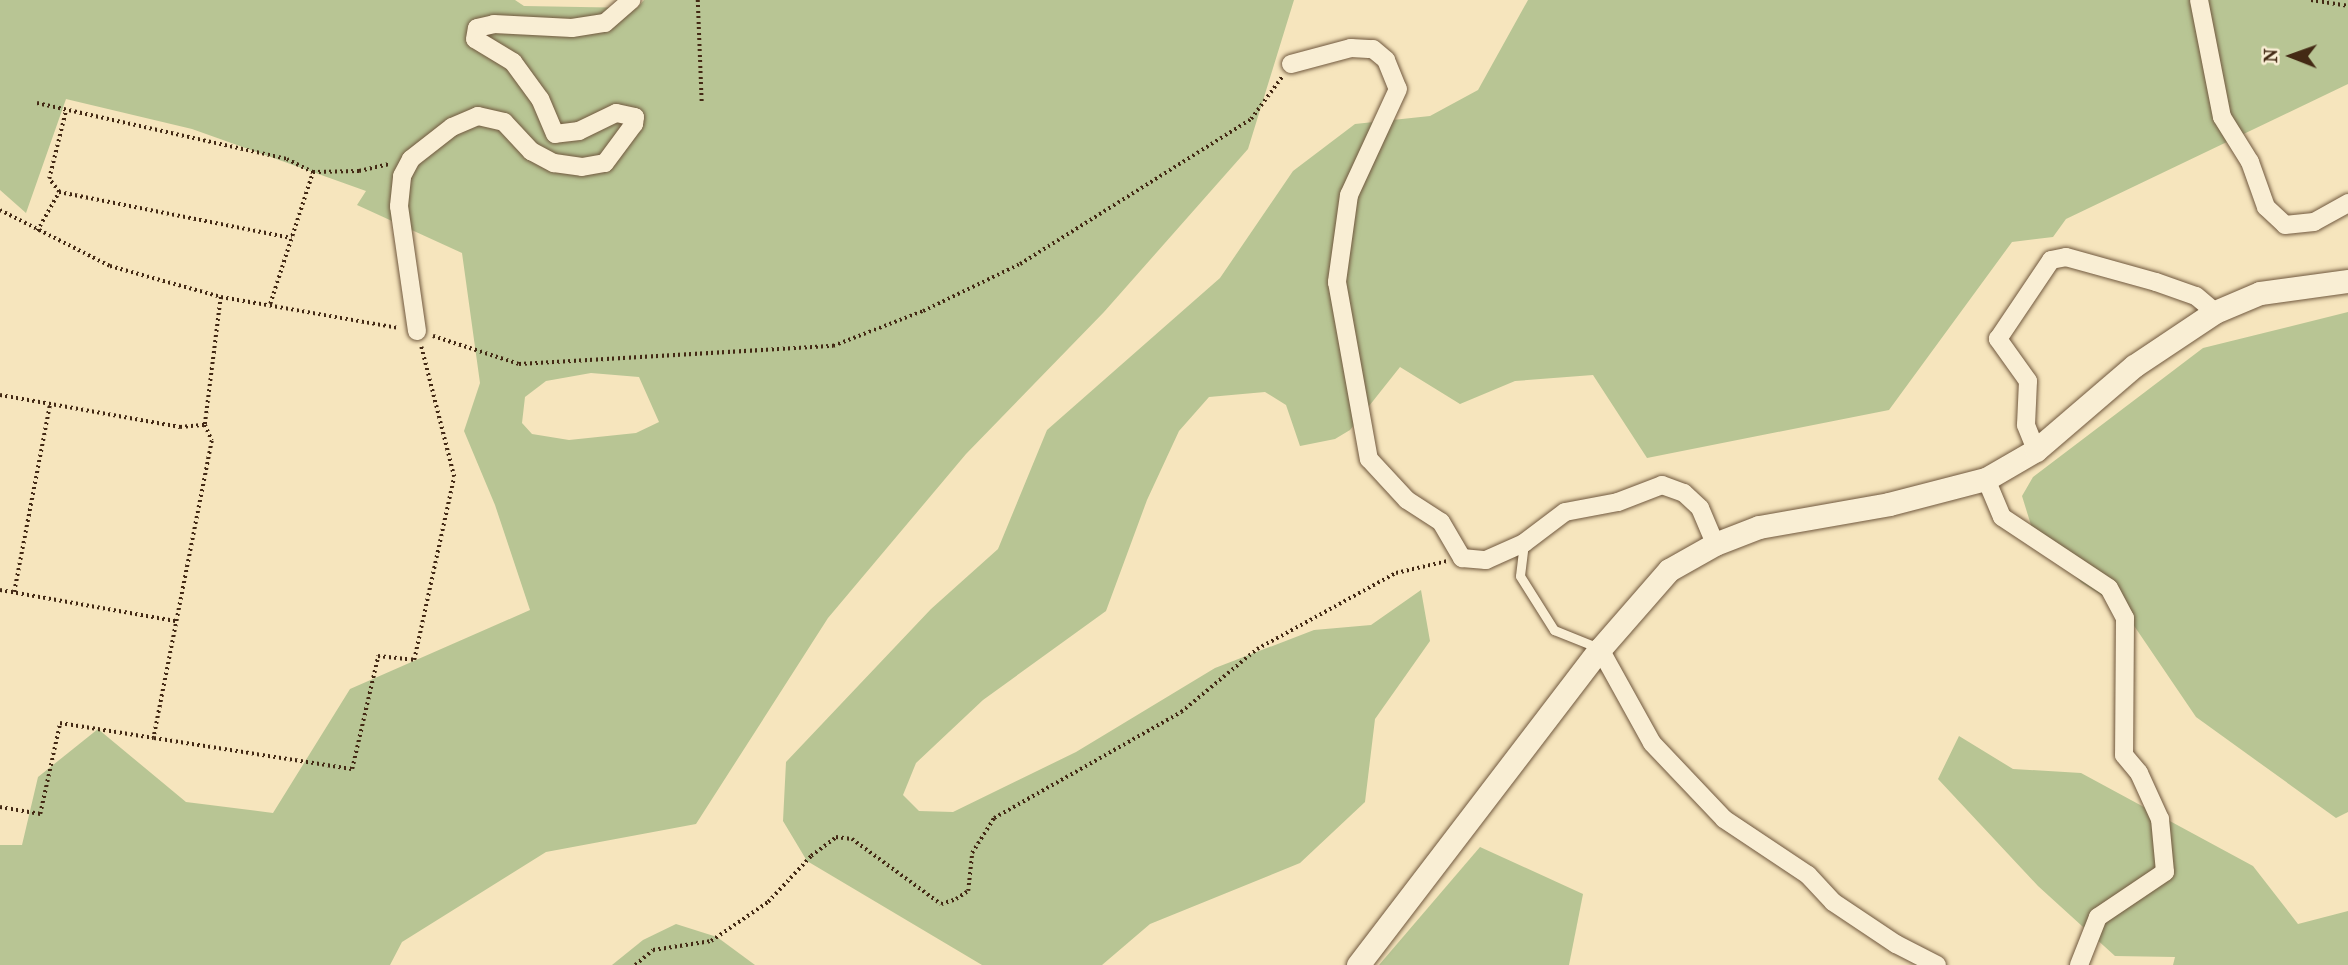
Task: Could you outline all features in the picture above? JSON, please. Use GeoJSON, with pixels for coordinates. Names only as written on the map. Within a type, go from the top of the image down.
{"type":"FeatureCollection","features":[{"type":"Feature","properties":{"kind":"street"},"geometry":{"type":"LineString","coordinates":[[416,331],[399,206],[402,176],[411,159],[452,127],[478,116],[504,122],[531,150],[554,163],[582,167],[606,163],[635,117],[616,113],[579,131],[555,134],[540,99],[513,62],[475,38],[477,29],[494,24],[572,28],[605,23],[631,0]]}},
{"type":"Feature","properties":{"kind":"street"},"geometry":{"type":"LineString","coordinates":[[2200,0],[2222,117],[2250,162],[2266,207],[2285,225],[2314,222],[2348,203]]}},
{"type":"Feature","properties":{"kind":"street"},"geometry":{"type":"LineString","coordinates":[[1291,64],[1351,48],[1373,49],[1386,60],[1398,89],[1349,195],[1337,282],[1343,333],[1368,459],[1407,500],[1441,522],[1462,558],[1486,560],[1524,543],[1564,512],[1618,502],[1662,485],[1684,493],[1700,508],[1715,544]]}},
{"type":"Feature","properties":{"kind":"street"},"geometry":{"type":"LineString","coordinates":[[2036,450],[2026,425],[2028,381],[1998,339],[2051,260],[2066,257],[2156,282],[2196,296],[2215,312]]}},
{"type":"Feature","properties":{"kind":"street"},"geometry":{"type":"LineString","coordinates":[[1358,965],[1600,649],[1649,588],[1669,570],[1715,544],[1759,527],[1889,504],[1986,479],[2036,450],[2134,366],[2215,312],[2273,290],[2348,281]]}},
{"type":"Feature","properties":{"kind":"street"},"geometry":{"type":"LineString","coordinates":[[1986,479],[2002,517],[2109,588],[2125,618],[2124,755],[2140,774],[2160,819],[2165,872],[2098,917],[2079,965]]}},
{"type":"Feature","properties":{"kind":"street"},"geometry":{"type":"LineString","coordinates":[[1600,649],[1652,743],[1724,819],[1808,875],[1833,902],[1896,944],[1937,965]]}},
{"type":"Feature","properties":{"kind":"lane"},"geometry":{"type":"LineString","coordinates":[[1524,543],[1520,576],[1555,630],[1600,649]]}},
{"type":"Feature","properties":{"kind":"path"},"geometry":{"type":"LineString","coordinates":[[698,0],[702,103]]}},
{"type":"Feature","properties":{"kind":"path"},"geometry":{"type":"LineString","coordinates":[[2311,0],[2348,6]]}},
{"type":"Feature","properties":{"kind":"path"},"geometry":{"type":"LineString","coordinates":[[0,210],[110,266],[221,297],[416,331],[519,364],[833,346],[923,312],[1020,264],[1251,119],[1291,64]]}},
{"type":"Feature","properties":{"kind":"path"},"geometry":{"type":"LineString","coordinates":[[37,103],[287,159],[313,172],[359,171],[411,159]]}},
{"type":"Feature","properties":{"kind":"path"},"geometry":{"type":"LineString","coordinates":[[66,110],[49,179],[59,192],[292,238]]}},
{"type":"Feature","properties":{"kind":"path"},"geometry":{"type":"LineString","coordinates":[[270,304],[313,172]]}},
{"type":"Feature","properties":{"kind":"path"},"geometry":{"type":"LineString","coordinates":[[37,231],[59,192]]}},
{"type":"Feature","properties":{"kind":"path"},"geometry":{"type":"LineString","coordinates":[[154,738],[212,441],[205,425],[221,297]]}},
{"type":"Feature","properties":{"kind":"path"},"geometry":{"type":"LineString","coordinates":[[0,807],[40,814],[60,723],[352,769],[378,656],[414,660],[454,477],[416,331]]}},
{"type":"Feature","properties":{"kind":"path"},"geometry":{"type":"LineString","coordinates":[[0,394],[180,427],[205,425]]}},
{"type":"Feature","properties":{"kind":"path"},"geometry":{"type":"LineString","coordinates":[[13,592],[50,404]]}},
{"type":"Feature","properties":{"kind":"path"},"geometry":{"type":"LineString","coordinates":[[635,965],[653,950],[711,941],[768,902],[811,856],[836,838],[852,839],[941,904],[956,899],[968,891],[972,853],[993,818],[1181,712],[1269,643],[1396,573],[1462,558]]}},
{"type":"Feature","properties":{"kind":"path"},"geometry":{"type":"LineString","coordinates":[[0,590],[176,621]]}},
{"type":"Feature","properties":{"kind":"green space"},"geometry":{"type":"Polygon","coordinates":[[[0,0],[515,0],[524,6],[637,8],[644,0],[1294,0],[1248,149],[1104,312],[966,454],[828,618],[696,824],[546,852],[402,942],[390,965],[0,965],[0,845],[22,845],[38,777],[98,729],[186,802],[273,813],[350,689],[530,610],[495,505],[464,431],[480,383],[462,253],[357,205],[366,191],[192,129],[66,99],[26,213],[0,190],[0,0]],[[591,373],[546,381],[525,397],[522,423],[532,434],[569,440],[636,433],[659,422],[639,377],[591,373]]]}},
{"type":"Feature","properties":{"kind":"green space"},"geometry":{"type":"Polygon","coordinates":[[[1528,0],[2348,0],[2348,84],[2066,219],[2053,237],[2012,242],[1889,410],[1647,458],[1593,375],[1515,381],[1460,404],[1400,367],[1350,430],[1335,439],[1300,446],[1286,405],[1265,392],[1209,397],[1179,431],[1147,500],[1106,611],[983,700],[916,763],[903,795],[919,811],[953,812],[1076,752],[1215,668],[1314,630],[1371,625],[1421,590],[1430,641],[1375,719],[1365,802],[1300,863],[1150,924],[1102,965],[982,965],[807,861],[783,821],[786,762],[931,609],[998,549],[1047,430],[1220,278],[1293,171],[1355,124],[1430,116],[1478,90],[1528,0]]]}},
{"type":"Feature","properties":{"kind":"green space"},"geometry":{"type":"Polygon","coordinates":[[[2348,312],[2348,812],[2336,818],[2196,717],[2122,608],[2082,583],[2035,538],[2022,496],[2033,477],[2203,348],[2348,312]]]}},
{"type":"Feature","properties":{"kind":"green space"},"geometry":{"type":"Polygon","coordinates":[[[1959,736],[2013,769],[2081,773],[2253,866],[2298,924],[2348,911],[2348,965],[2173,965],[2175,957],[2115,956],[2038,886],[1938,779],[1959,736]]]}},
{"type":"Feature","properties":{"kind":"green space"},"geometry":{"type":"Polygon","coordinates":[[[1480,847],[1583,894],[1569,965],[1379,965],[1480,847]]]}},
{"type":"Feature","properties":{"kind":"green space"},"geometry":{"type":"Polygon","coordinates":[[[676,924],[717,937],[755,965],[612,965],[643,940],[676,924]]]}}]}
